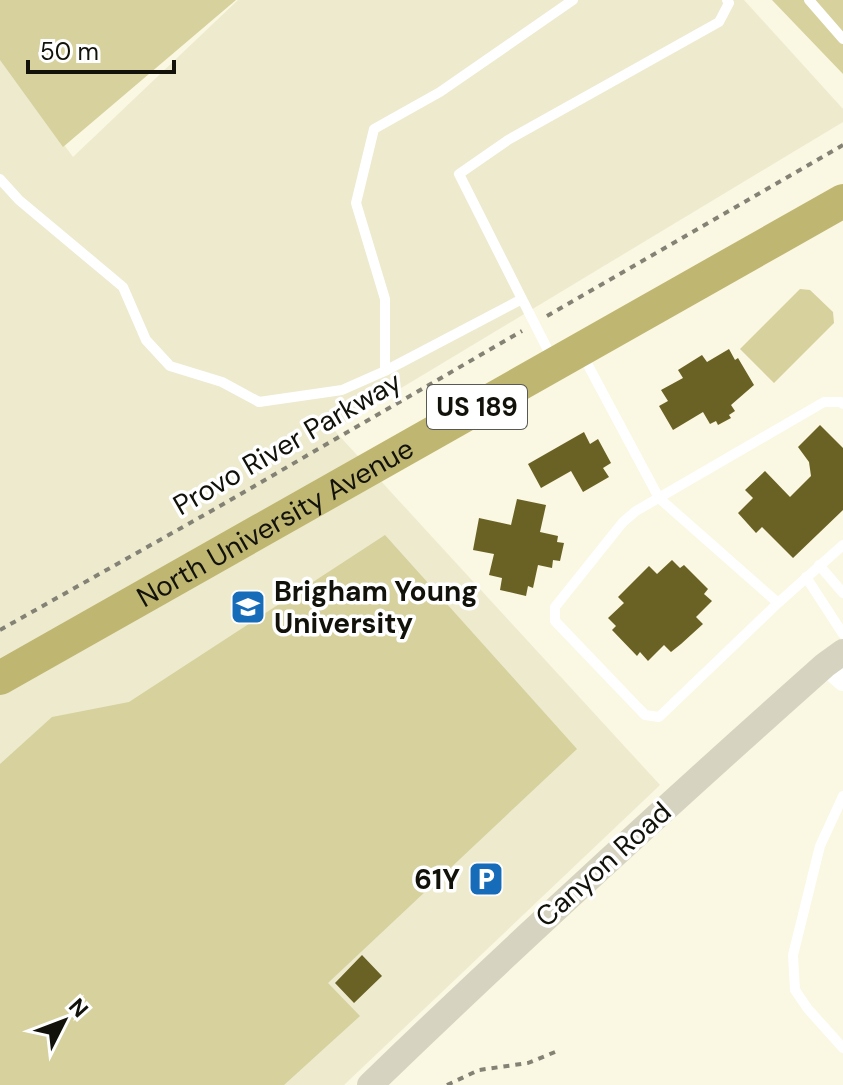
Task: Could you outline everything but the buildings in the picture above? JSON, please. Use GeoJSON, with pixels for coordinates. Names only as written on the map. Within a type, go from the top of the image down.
{"type":"FeatureCollection","features":[{"type":"Feature","properties":{"kind":"highway","name":"North University Avenue"},"geometry":{"type":"LineString","coordinates":[[0,678],[843,201]]}},
{"type":"Feature","properties":{"kind":"main road","name":"Canyon Road"},"geometry":{"type":"LineString","coordinates":[[370,1085],[519,941],[837,666]]}},
{"type":"Feature","properties":{"kind":"lane"},"geometry":{"type":"LineString","coordinates":[[385,371],[385,299],[356,203],[374,129],[440,92],[573,0]]}},
{"type":"Feature","properties":{"kind":"lane"},"geometry":{"type":"LineString","coordinates":[[727,0],[729,3],[719,22],[508,140],[459,174],[534,324],[567,356],[659,498],[778,603]]}},
{"type":"Feature","properties":{"kind":"lane"},"geometry":{"type":"LineString","coordinates":[[809,0],[843,39]]}},
{"type":"Feature","properties":{"kind":"lane"},"geometry":{"type":"LineString","coordinates":[[0,179],[19,200],[123,287],[146,340],[170,366],[222,382],[259,402],[342,390],[385,371],[522,299]]}},
{"type":"Feature","properties":{"kind":"lane"},"geometry":{"type":"LineString","coordinates":[[843,404],[824,402],[623,522],[555,607],[555,621],[645,715],[659,717],[843,545]]}},
{"type":"Feature","properties":{"kind":"lane"},"geometry":{"type":"LineString","coordinates":[[819,565],[843,593]]}},
{"type":"Feature","properties":{"kind":"lane"},"geometry":{"type":"LineString","coordinates":[[806,577],[843,634]]}},
{"type":"Feature","properties":{"kind":"lane"},"geometry":{"type":"LineString","coordinates":[[843,796],[820,846],[793,955],[795,990],[843,1048]]}},
{"type":"Feature","properties":{"kind":"path","name":"Provo River Parkway"},"geometry":{"type":"LineString","coordinates":[[0,630],[843,145]]}},
{"type":"Feature","properties":{"kind":"path"},"geometry":{"type":"LineString","coordinates":[[447,1085],[479,1070],[528,1063],[555,1052]]}},
{"type":"Feature","properties":{"kind":"shaded area"},"geometry":{"type":"Polygon","coordinates":[[[0,0],[236,0],[63,147],[0,60],[0,0]]]}},
{"type":"Feature","properties":{"kind":"shaded area","name":"Brigham Young University"},"geometry":{"type":"Polygon","coordinates":[[[238,0],[744,0],[843,109],[843,122],[333,429],[660,785],[344,1085],[0,1085],[0,58],[73,157],[238,0]]]}},
{"type":"Feature","properties":{"kind":"shaded area"},"geometry":{"type":"Polygon","coordinates":[[[772,0],[843,0],[843,74],[772,0]]]}},
{"type":"Feature","properties":{"kind":"shaded area"},"geometry":{"type":"Polygon","coordinates":[[[800,289],[810,290],[833,312],[834,323],[774,383],[740,349],[800,289]]]}},
{"type":"Feature","properties":{"kind":"shaded area"},"geometry":{"type":"Polygon","coordinates":[[[385,535],[577,749],[328,983],[360,1016],[284,1085],[0,1085],[0,764],[52,717],[129,702],[385,535]]]}},
{"type":"Feature","properties":{"kind":"place","name":"Brigham Young University"},"geometry":{"type":"Point","coordinates":[248,607]}},
{"type":"Feature","properties":{"kind":"place","name":"61Y"},"geometry":{"type":"Point","coordinates":[486,879]}}]}
